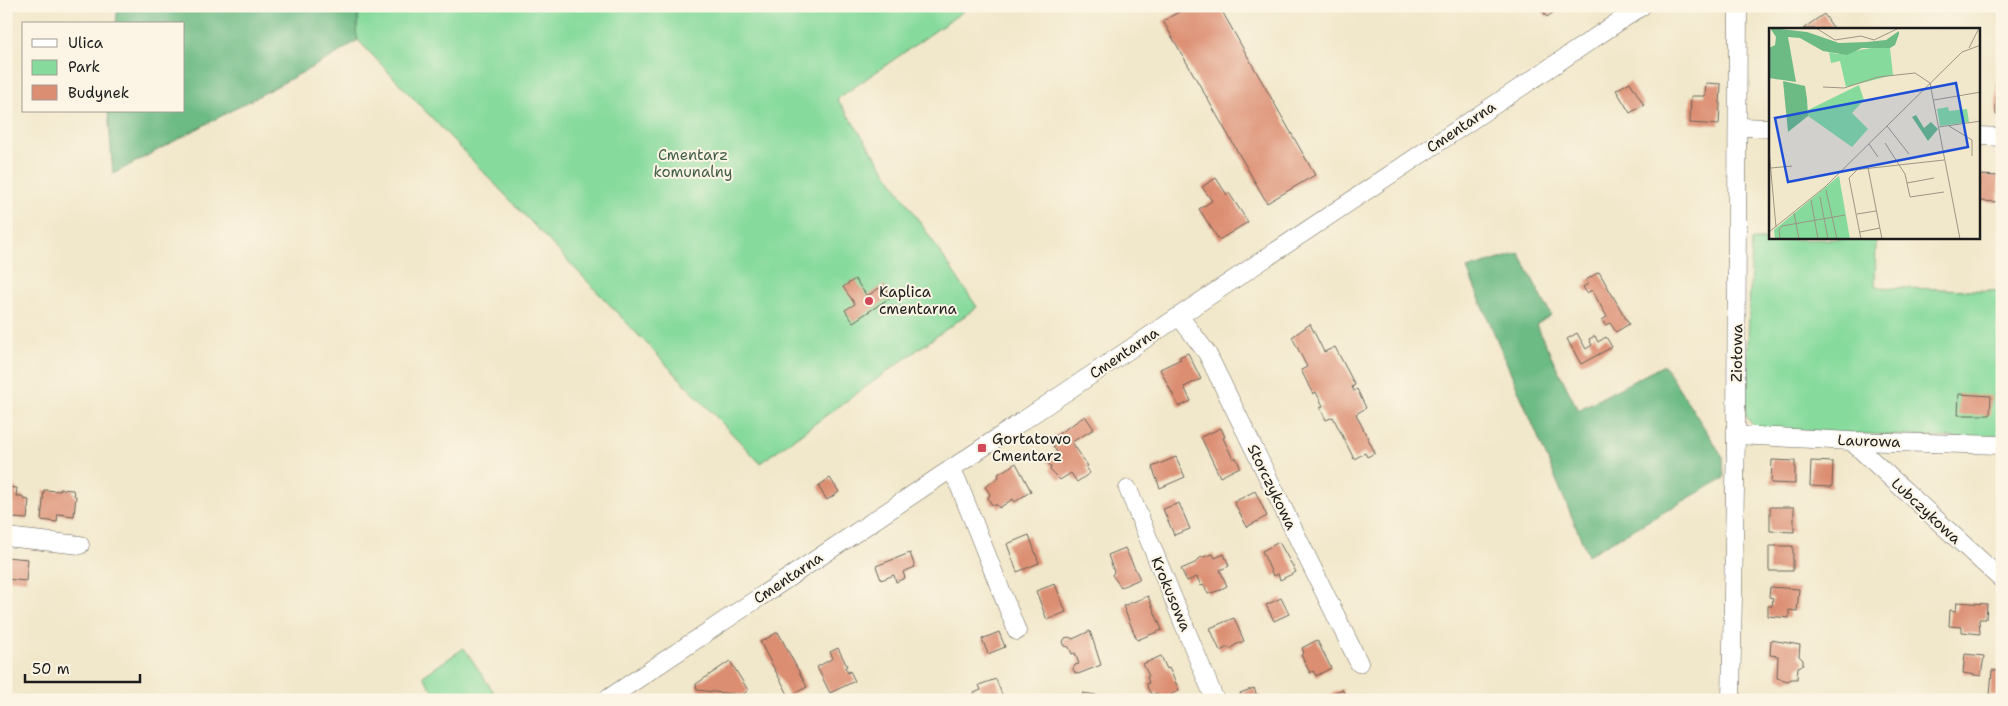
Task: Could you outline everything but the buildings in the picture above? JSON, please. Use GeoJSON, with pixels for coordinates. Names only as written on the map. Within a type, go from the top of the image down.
{"type":"FeatureCollection","features":[{"type":"Feature","properties":{"kind":"street","name":"Cmentarna"},"geometry":{"type":"LineString","coordinates":[[614,698],[950,470],[1642,6]]}},
{"type":"Feature","properties":{"kind":"street","name":"Ziołowa"},"geometry":{"type":"LineString","coordinates":[[1731,700],[1736,435],[1739,127],[1738,6]]}},
{"type":"Feature","properties":{"kind":"street"},"geometry":{"type":"LineString","coordinates":[[1739,127],[1769,128]]}},
{"type":"Feature","properties":{"kind":"street"},"geometry":{"type":"LineString","coordinates":[[1980,136],[2002,137]]}},
{"type":"Feature","properties":{"kind":"street","name":"Storczykowa"},"geometry":{"type":"LineString","coordinates":[[1179,316],[1206,353],[1359,663]]}},
{"type":"Feature","properties":{"kind":"street","name":"Laurowa"},"geometry":{"type":"LineString","coordinates":[[1736,435],[1851,441],[2002,445]]}},
{"type":"Feature","properties":{"kind":"street","name":"Lubczykowa"},"geometry":{"type":"LineString","coordinates":[[1851,441],[2002,580]]}},
{"type":"Feature","properties":{"kind":"street"},"geometry":{"type":"LineString","coordinates":[[950,470],[957,480],[1017,631]]}},
{"type":"Feature","properties":{"kind":"street","name":"Krokusowa"},"geometry":{"type":"LineString","coordinates":[[1128,489],[1215,700]]}},
{"type":"Feature","properties":{"kind":"street"},"geometry":{"type":"LineString","coordinates":[[6,537],[80,545]]}},
{"type":"Feature","properties":{"kind":"green space"},"geometry":{"type":"Polygon","coordinates":[[[118,6],[360,6],[356,32],[358,40],[335,55],[113,174],[108,112],[185,112],[185,22],[116,22],[118,6]]]}},
{"type":"Feature","properties":{"kind":"green space","name":"Cmentarz komunalny"},"geometry":{"type":"Polygon","coordinates":[[[360,6],[971,6],[837,99],[977,307],[760,463],[358,40],[356,33],[360,6]]]}},
{"type":"Feature","properties":{"kind":"green space"},"geometry":{"type":"Polygon","coordinates":[[[1876,239],[1875,287],[2002,291],[2002,440],[1769,430],[1753,426],[1745,414],[1752,240],[1876,239]]]}},
{"type":"Feature","properties":{"kind":"green space"},"geometry":{"type":"Polygon","coordinates":[[[1519,253],[1551,315],[1536,325],[1578,410],[1664,365],[1723,457],[1724,478],[1588,555],[1467,269],[1519,253]]]}},
{"type":"Feature","properties":{"kind":"green space"},"geometry":{"type":"Polygon","coordinates":[[[464,648],[499,700],[439,700],[423,676],[464,648]]]}},
{"type":"Feature","properties":{"kind":"place","name":"Kaplica cmentarna"},"geometry":{"type":"Point","coordinates":[869,301]}},
{"type":"Feature","properties":{"kind":"place","name":"Gortatowo Cmentarz"},"geometry":{"type":"Point","coordinates":[982,448]}}]}
